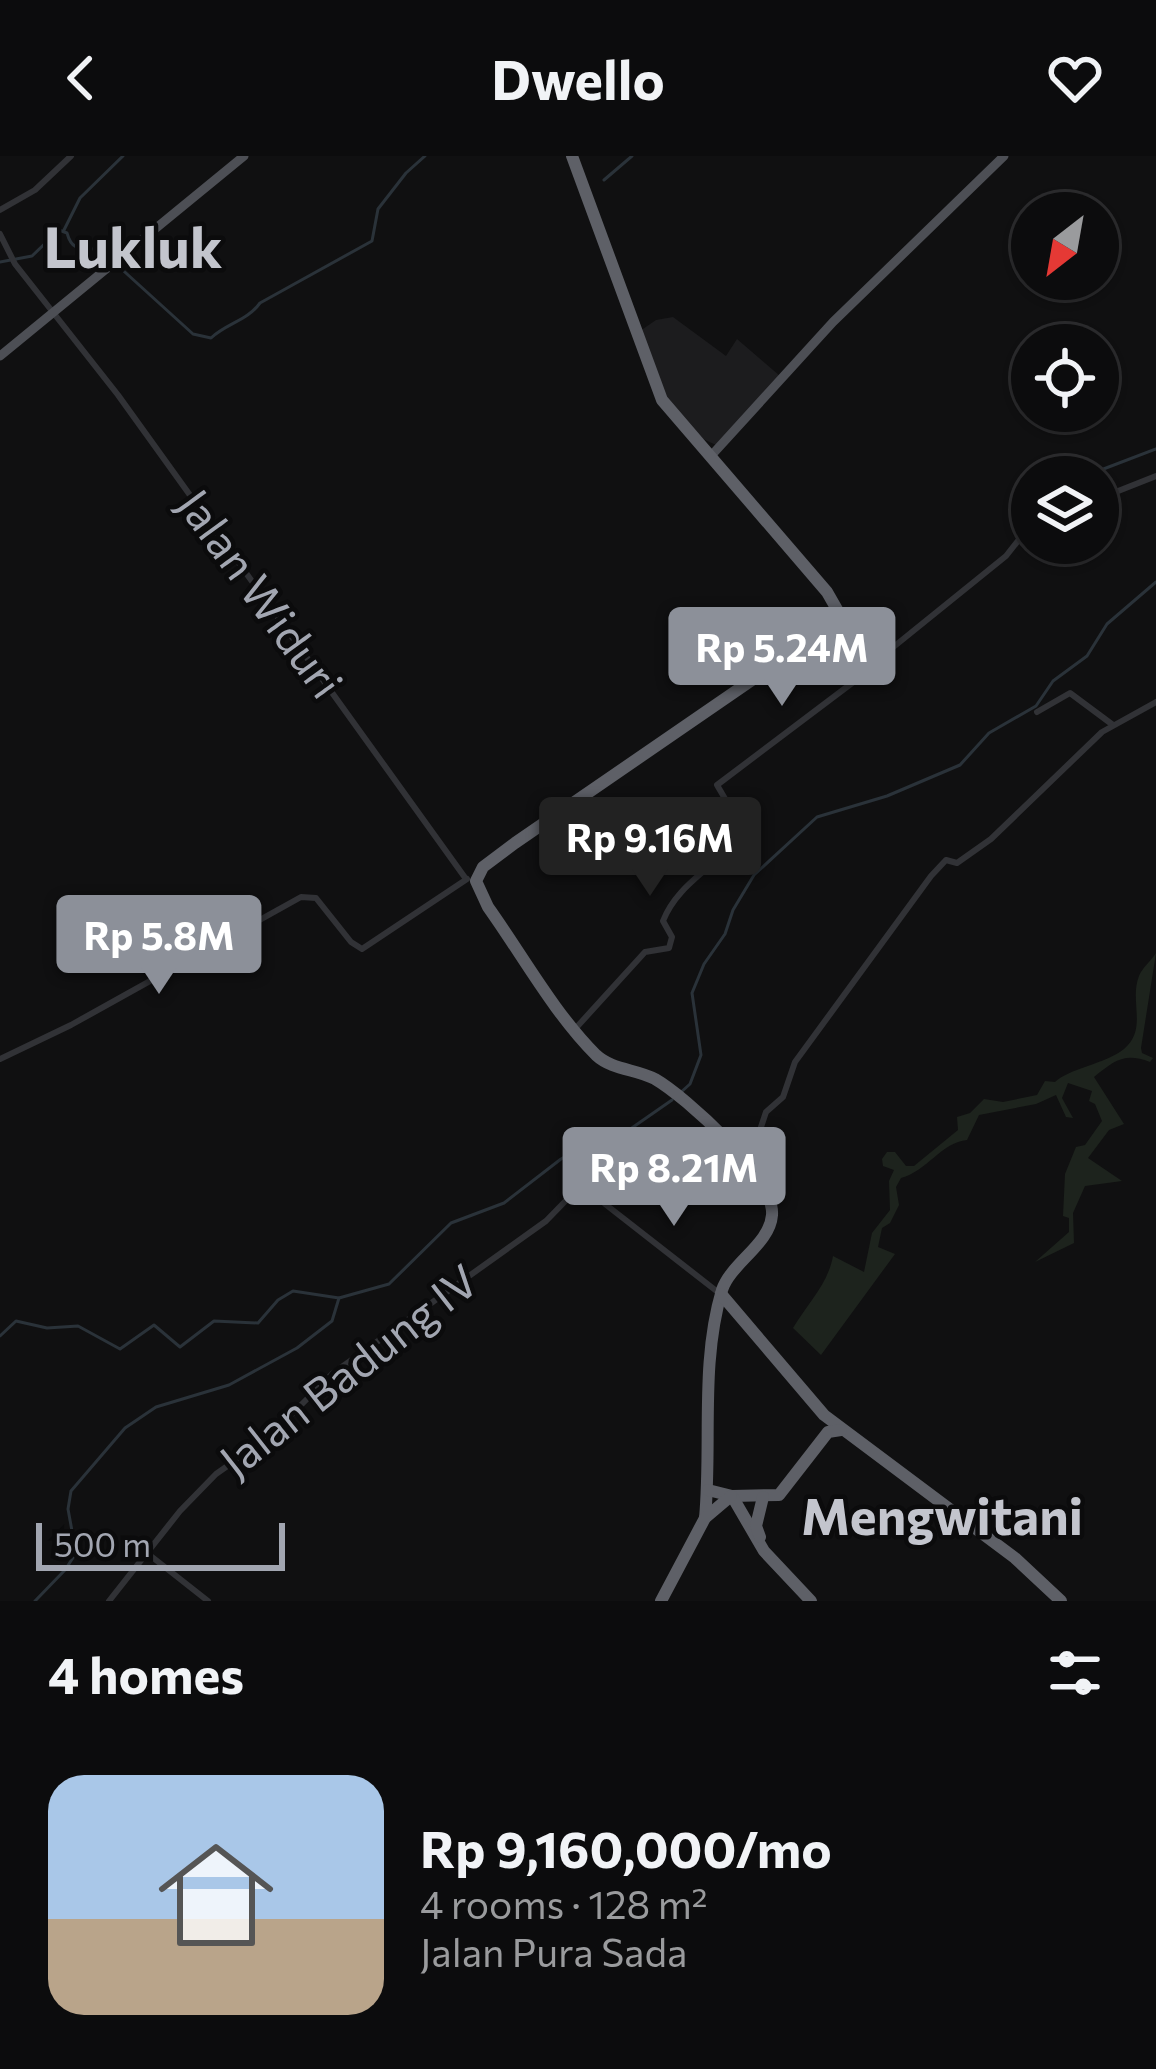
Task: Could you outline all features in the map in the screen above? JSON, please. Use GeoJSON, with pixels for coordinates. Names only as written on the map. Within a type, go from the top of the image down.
{"type":"FeatureCollection","features":[{"type":"Feature","properties":{"kind":"highway"},"geometry":{"type":"LineString","coordinates":[[572,156],[657,392],[825,589],[839,613],[832,625],[515,843],[471,879],[575,1029],[604,1061],[646,1075],[691,1106],[750,1168],[770,1200],[771,1221],[728,1277],[710,1358],[705,1518],[661,1601]]}},
{"type":"Feature","properties":{"kind":"highway"},"geometry":{"type":"LineString","coordinates":[[698,443],[721,446]]}},
{"type":"Feature","properties":{"kind":"highway"},"geometry":{"type":"LineString","coordinates":[[724,1304],[826,1416],[1015,1558],[1060,1601]]}},
{"type":"Feature","properties":{"kind":"highway"},"geometry":{"type":"LineString","coordinates":[[708,1490],[763,1497],[785,1491],[828,1432],[826,1416]]}},
{"type":"Feature","properties":{"kind":"highway"},"geometry":{"type":"LineString","coordinates":[[828,1432],[843,1430]]}},
{"type":"Feature","properties":{"kind":"highway"},"geometry":{"type":"LineString","coordinates":[[705,1518],[732,1496]]}},
{"type":"Feature","properties":{"kind":"highway"},"geometry":{"type":"LineString","coordinates":[[732,1496],[764,1551],[814,1601]]}},
{"type":"Feature","properties":{"kind":"highway"},"geometry":{"type":"LineString","coordinates":[[763,1497],[756,1526],[760,1537],[814,1601]]}},
{"type":"Feature","properties":{"kind":"main road"},"geometry":{"type":"LineString","coordinates":[[0,356],[244,156]]}},
{"type":"Feature","properties":{"kind":"main road"},"geometry":{"type":"LineString","coordinates":[[710,457],[845,310],[1004,156]]}},
{"type":"Feature","properties":{"kind":"street"},"geometry":{"type":"LineString","coordinates":[[0,210],[35,190],[71,156]]}},
{"type":"Feature","properties":{"kind":"street","name":"Jalan Widuri"},"geometry":{"type":"LineString","coordinates":[[0,234],[12,260],[471,879]]}},
{"type":"Feature","properties":{"kind":"street"},"geometry":{"type":"LineString","coordinates":[[1119,491],[1156,476]]}},
{"type":"Feature","properties":{"kind":"street"},"geometry":{"type":"LineString","coordinates":[[575,1029],[645,952],[669,948],[672,937],[663,921],[668,909],[681,889],[739,833],[741,826],[717,785],[1011,550]]}},
{"type":"Feature","properties":{"kind":"street"},"geometry":{"type":"LineString","coordinates":[[839,613],[881,657]]}},
{"type":"Feature","properties":{"kind":"street"},"geometry":{"type":"LineString","coordinates":[[1036,712],[1070,693],[1113,725]]}},
{"type":"Feature","properties":{"kind":"street"},"geometry":{"type":"LineString","coordinates":[[750,1168],[762,1149],[760,1129],[766,1112],[783,1097],[797,1058],[928,879],[946,860],[957,863],[986,843],[1088,743],[1156,703]]}},
{"type":"Feature","properties":{"kind":"street"},"geometry":{"type":"LineString","coordinates":[[0,1058],[71,1024],[280,907],[312,896],[359,948],[471,879]]}},
{"type":"Feature","properties":{"kind":"street","name":"Jalan Badung IV"},"geometry":{"type":"LineString","coordinates":[[110,1601],[207,1483],[270,1436],[332,1374],[546,1221],[580,1186],[594,1188],[724,1304]]}},
{"type":"Feature","properties":{"kind":"street"},"geometry":{"type":"LineString","coordinates":[[147,1553],[208,1601]]}},
{"type":"Feature","properties":{"kind":"shaded area"},"geometry":{"type":"Polygon","coordinates":[[[673,317],[726,356],[737,339],[780,376],[716,445],[703,439],[665,397],[640,331],[656,320],[673,317]]]}},
{"type":"Feature","properties":{"kind":"shaded area"},"geometry":{"type":"Polygon","coordinates":[[[1156,953],[1141,1048],[1153,1058],[1150,1062],[1120,1060],[1094,1077],[1124,1124],[1109,1130],[1088,1158],[1122,1181],[1085,1186],[1073,1213],[1074,1243],[1035,1262],[1069,1232],[1069,1218],[1063,1216],[1065,1174],[1076,1147],[1085,1145],[1102,1121],[1089,1101],[1092,1091],[1068,1083],[1062,1098],[1073,1118],[1066,1117],[1056,1095],[1036,1104],[979,1115],[967,1140],[901,1178],[896,1187],[899,1205],[882,1228],[878,1247],[895,1254],[821,1355],[793,1328],[822,1284],[833,1256],[864,1272],[872,1233],[890,1210],[889,1181],[894,1170],[883,1166],[887,1152],[895,1152],[906,1166],[914,1166],[958,1130],[957,1117],[970,1113],[984,1099],[1003,1102],[1037,1095],[1045,1081],[1055,1082],[1124,1049],[1137,1024],[1139,976],[1156,953]]]}},
{"type":"Feature","properties":{"kind":"waterway"},"geometry":{"type":"LineString","coordinates":[[64,230],[80,198],[123,156]]}},
{"type":"Feature","properties":{"kind":"waterway"},"geometry":{"type":"LineString","coordinates":[[116,264],[193,334],[211,338],[260,303],[372,241],[378,209],[425,156]]}},
{"type":"Feature","properties":{"kind":"waterway"},"geometry":{"type":"LineString","coordinates":[[604,180],[632,156]]}},
{"type":"Feature","properties":{"kind":"waterway"},"geometry":{"type":"LineString","coordinates":[[0,262],[32,256],[59,230],[67,233],[74,246],[97,249],[110,260]]}},
{"type":"Feature","properties":{"kind":"waterway"},"geometry":{"type":"LineString","coordinates":[[1119,463],[1156,449]]}},
{"type":"Feature","properties":{"kind":"waterway"},"geometry":{"type":"LineString","coordinates":[[679,1094],[690,1084],[701,1055],[692,993],[754,875],[817,817],[887,796],[960,765],[989,733],[1036,706],[1053,681],[1087,656],[1107,624],[1156,582]]}},
{"type":"Feature","properties":{"kind":"waterway"},"geometry":{"type":"LineString","coordinates":[[0,1336],[16,1321],[47,1328],[78,1326],[120,1349],[154,1325],[180,1347],[214,1321],[258,1323],[293,1291],[339,1298],[389,1284],[451,1223],[504,1203],[561,1159],[626,1132],[672,1100]]}},
{"type":"Feature","properties":{"kind":"waterway"},"geometry":{"type":"LineString","coordinates":[[35,1601],[76,1553],[68,1509],[71,1491],[125,1428],[156,1407],[229,1385],[297,1348],[332,1321],[339,1298]]}},
{"type":"Feature","properties":{"kind":"district","name":"Lukluk"},"geometry":{"type":"Point","coordinates":[133,248]}},
{"type":"Feature","properties":{"kind":"district","name":"Mengwitani"},"geometry":{"type":"Point","coordinates":[942,1517]}}]}
